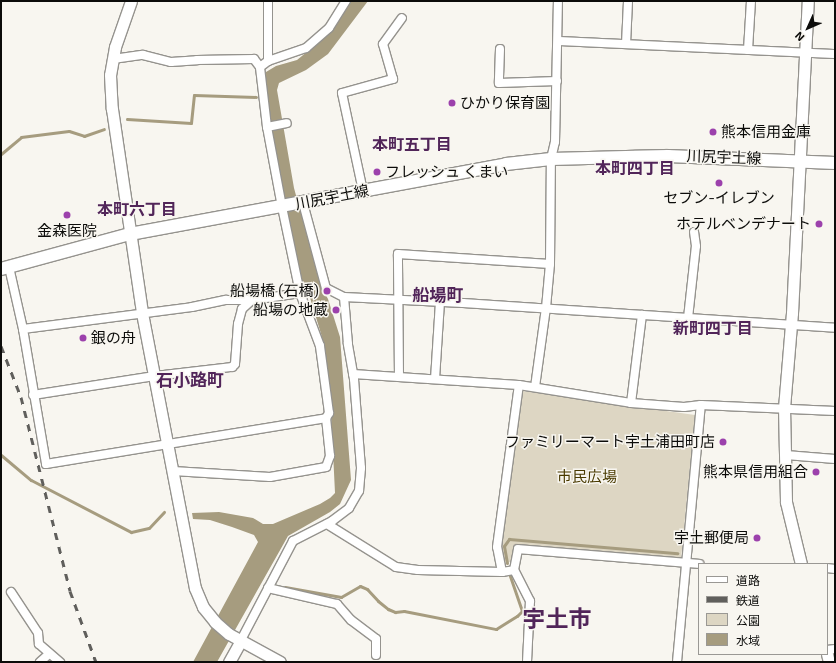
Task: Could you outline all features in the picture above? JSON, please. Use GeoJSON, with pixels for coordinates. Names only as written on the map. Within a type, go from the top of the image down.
{"type":"FeatureCollection","features":[{"type":"Feature","properties":{"kind":"main road","name":"川尻宇土線"},"geometry":{"type":"LineString","coordinates":[[5,268],[130,234],[283,207],[506,164],[551,159],[668,156],[835,163]]}},
{"type":"Feature","properties":{"kind":"street"},"geometry":{"type":"LineString","coordinates":[[131,1],[115,47],[110,75],[112,109],[142,313],[195,588],[203,607],[215,622],[229,634],[280,662]]}},
{"type":"Feature","properties":{"kind":"street"},"geometry":{"type":"LineString","coordinates":[[268,1],[268,61]]}},
{"type":"Feature","properties":{"kind":"street"},"geometry":{"type":"LineString","coordinates":[[260,67],[268,61],[306,48],[329,28],[346,1]]}},
{"type":"Feature","properties":{"kind":"street"},"geometry":{"type":"LineString","coordinates":[[535,387],[546,308],[550,264],[551,159],[555,142],[558,1]]}},
{"type":"Feature","properties":{"kind":"street"},"geometry":{"type":"LineString","coordinates":[[626,44],[628,1]]}},
{"type":"Feature","properties":{"kind":"street"},"geometry":{"type":"LineString","coordinates":[[748,50],[751,1]]}},
{"type":"Feature","properties":{"kind":"street"},"geometry":{"type":"LineString","coordinates":[[801,563],[786,502],[784,408],[791,326],[808,1]]}},
{"type":"Feature","properties":{"kind":"street"},"geometry":{"type":"LineString","coordinates":[[363,191],[342,93],[393,79],[383,44],[402,18]]}},
{"type":"Feature","properties":{"kind":"street"},"geometry":{"type":"LineString","coordinates":[[558,42],[835,54]]}},
{"type":"Feature","properties":{"kind":"street"},"geometry":{"type":"LineString","coordinates":[[500,49],[499,83],[557,81]]}},
{"type":"Feature","properties":{"kind":"street"},"geometry":{"type":"LineString","coordinates":[[113,59],[143,55],[171,62],[254,59],[260,67],[267,127],[300,293],[320,346],[329,413],[326,418],[330,456],[326,466],[270,477],[173,471]]}},
{"type":"Feature","properties":{"kind":"street"},"geometry":{"type":"LineString","coordinates":[[267,127],[287,123]]}},
{"type":"Feature","properties":{"kind":"street"},"geometry":{"type":"LineString","coordinates":[[301,203],[326,288],[344,297],[546,308],[835,328]]}},
{"type":"Feature","properties":{"kind":"street"},"geometry":{"type":"LineString","coordinates":[[688,318],[696,246],[694,232]]}},
{"type":"Feature","properties":{"kind":"street"},"geometry":{"type":"LineString","coordinates":[[399,377],[398,254],[550,264]]}},
{"type":"Feature","properties":{"kind":"street"},"geometry":{"type":"LineString","coordinates":[[5,268],[23,329],[33,395],[46,464],[326,418]]}},
{"type":"Feature","properties":{"kind":"street"},"geometry":{"type":"LineString","coordinates":[[23,329],[192,307],[226,300],[252,300],[300,293]]}},
{"type":"Feature","properties":{"kind":"street"},"geometry":{"type":"LineString","coordinates":[[229,662],[293,541],[327,524],[349,508],[359,491],[361,468],[353,374],[348,344],[344,297]]}},
{"type":"Feature","properties":{"kind":"street"},"geometry":{"type":"LineString","coordinates":[[33,395],[155,376],[232,367],[235,364],[238,324],[242,309],[252,300]]}},
{"type":"Feature","properties":{"kind":"street"},"geometry":{"type":"LineString","coordinates":[[435,379],[440,302]]}},
{"type":"Feature","properties":{"kind":"street"},"geometry":{"type":"LineString","coordinates":[[631,403],[642,315]]}},
{"type":"Feature","properties":{"kind":"street"},"geometry":{"type":"LineString","coordinates":[[353,374],[520,385],[631,403],[684,407],[701,405],[835,411]]}},
{"type":"Feature","properties":{"kind":"street"},"geometry":{"type":"LineString","coordinates":[[502,572],[497,547],[520,385]]}},
{"type":"Feature","properties":{"kind":"street"},"geometry":{"type":"LineString","coordinates":[[677,662],[688,563],[701,405]]}},
{"type":"Feature","properties":{"kind":"street"},"geometry":{"type":"LineString","coordinates":[[786,455],[835,459]]}},
{"type":"Feature","properties":{"kind":"street"},"geometry":{"type":"LineString","coordinates":[[327,524],[396,567],[418,570],[502,572],[514,570]]}},
{"type":"Feature","properties":{"kind":"street"},"geometry":{"type":"LineString","coordinates":[[527,662],[530,601],[514,570],[518,549],[698,564]]}},
{"type":"Feature","properties":{"kind":"street"},"geometry":{"type":"LineString","coordinates":[[268,588],[337,604],[351,620],[376,639],[376,655]]}},
{"type":"Feature","properties":{"kind":"street"},"geometry":{"type":"LineString","coordinates":[[10,592],[38,633],[39,644],[60,662]]}},
{"type":"Feature","properties":{"kind":"street"},"geometry":{"type":"LineString","coordinates":[[40,662],[49,654]]}},
{"type":"Feature","properties":{"kind":"green space","name":"市民広場"},"geometry":{"type":"Polygon","coordinates":[[[523,391],[695,415],[681,559],[517,547],[512,561],[507,563],[503,559],[501,544],[523,391]]]}},
{"type":"Feature","properties":{"kind":"water"},"geometry":{"type":"Polygon","coordinates":[[[352,1],[368,1],[328,54],[306,70],[279,83],[277,90],[294,188],[320,284],[328,299],[340,337],[351,480],[340,504],[330,512],[288,536],[217,662],[193,662],[258,542],[254,535],[232,527],[210,520],[193,519],[192,513],[219,512],[253,518],[263,524],[273,524],[320,504],[335,493],[330,391],[322,337],[307,288],[302,282],[287,214],[263,79],[266,72],[276,66],[297,60],[313,47],[326,35],[352,1]]]}},
{"type":"Feature","properties":{"kind":"waterway"},"geometry":{"type":"LineString","coordinates":[[127,119],[191,123],[194,95],[256,97]]}},
{"type":"Feature","properties":{"kind":"waterway"},"geometry":{"type":"LineString","coordinates":[[1,154],[21,137],[69,131],[84,136],[104,129]]}},
{"type":"Feature","properties":{"kind":"waterway"},"geometry":{"type":"LineString","coordinates":[[1,455],[31,480],[131,532],[149,528],[164,512]]}},
{"type":"Feature","properties":{"kind":"waterway"},"geometry":{"type":"LineString","coordinates":[[507,563],[504,546],[509,539],[677,553]]}},
{"type":"Feature","properties":{"kind":"waterway"},"geometry":{"type":"LineString","coordinates":[[285,587],[341,597],[360,586],[367,589],[378,601],[388,609],[395,612],[404,611],[496,629],[517,616],[522,611],[509,574]]}},
{"type":"Feature","properties":{"kind":"railway"},"geometry":{"type":"LineString","coordinates":[[1,346],[21,397],[70,591],[96,662]]}},
{"type":"Feature","properties":{"kind":"place","name":"ひかり保育園"},"geometry":{"type":"Point","coordinates":[452,103]}},
{"type":"Feature","properties":{"kind":"place","name":"熊本信用金庫"},"geometry":{"type":"Point","coordinates":[713,132]}},
{"type":"Feature","properties":{"kind":"place","name":"フレッシュ くまい"},"geometry":{"type":"Point","coordinates":[377,172]}},
{"type":"Feature","properties":{"kind":"place","name":"セブン-イレブン"},"geometry":{"type":"Point","coordinates":[719,183]}},
{"type":"Feature","properties":{"kind":"place","name":"金森医院"},"geometry":{"type":"Point","coordinates":[67,215]}},
{"type":"Feature","properties":{"kind":"place","name":"ホテルベンデナート"},"geometry":{"type":"Point","coordinates":[819,224]}},
{"type":"Feature","properties":{"kind":"place","name":"船場橋 (石橋)"},"geometry":{"type":"Point","coordinates":[327,291]}},
{"type":"Feature","properties":{"kind":"place","name":"船場の地蔵"},"geometry":{"type":"Point","coordinates":[336,310]}},
{"type":"Feature","properties":{"kind":"place","name":"銀の舟"},"geometry":{"type":"Point","coordinates":[83,338]}},
{"type":"Feature","properties":{"kind":"place","name":"ファミリーマート宇土浦田町店"},"geometry":{"type":"Point","coordinates":[723,442]}},
{"type":"Feature","properties":{"kind":"place","name":"熊本県信用組合"},"geometry":{"type":"Point","coordinates":[816,472]}},
{"type":"Feature","properties":{"kind":"place","name":"宇土郵便局"},"geometry":{"type":"Point","coordinates":[757,538]}},
{"type":"Feature","properties":{"kind":"district","name":"本町五丁目"},"geometry":{"type":"Point","coordinates":[412,144]}},
{"type":"Feature","properties":{"kind":"district","name":"本町四丁目"},"geometry":{"type":"Point","coordinates":[635,168]}},
{"type":"Feature","properties":{"kind":"district","name":"本町六丁目"},"geometry":{"type":"Point","coordinates":[137,209]}},
{"type":"Feature","properties":{"kind":"district","name":"船場町"},"geometry":{"type":"Point","coordinates":[438,295]}},
{"type":"Feature","properties":{"kind":"district","name":"新町四丁目"},"geometry":{"type":"Point","coordinates":[713,328]}},
{"type":"Feature","properties":{"kind":"district","name":"石小路町"},"geometry":{"type":"Point","coordinates":[190,380]}},
{"type":"Feature","properties":{"kind":"district","name":"宇土市"},"geometry":{"type":"Point","coordinates":[557,618]}}]}
